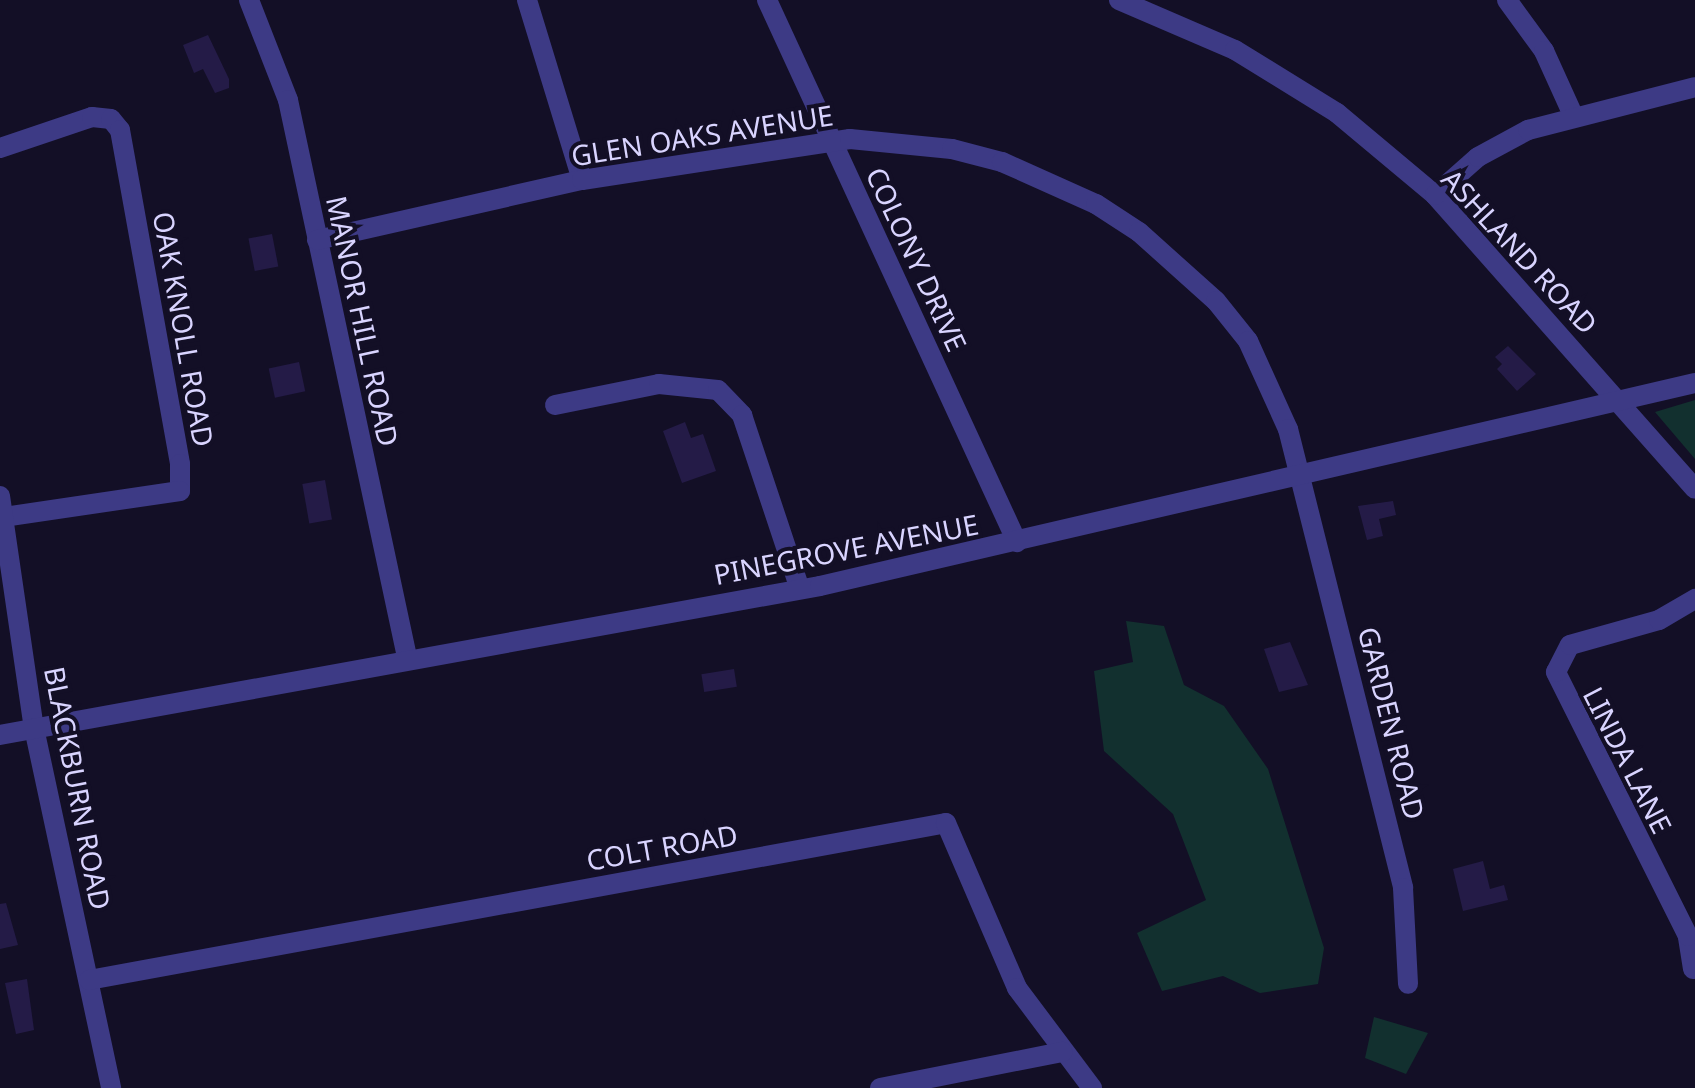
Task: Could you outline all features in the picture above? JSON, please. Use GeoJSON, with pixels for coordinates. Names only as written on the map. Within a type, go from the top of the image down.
{"type":"FeatureCollection","features":[{"type":"Feature","properties":{"kind":"street","name":"MANOR HILL ROAD"},"geometry":{"type":"LineString","coordinates":[[250,0],[288,100],[407,658]]}},
{"type":"Feature","properties":{"kind":"street"},"geometry":{"type":"LineString","coordinates":[[527,0],[582,180]]}},
{"type":"Feature","properties":{"kind":"street","name":"COLONY DRIVE"},"geometry":{"type":"LineString","coordinates":[[767,0],[1018,542]]}},
{"type":"Feature","properties":{"kind":"street","name":"ASHLAND ROAD"},"geometry":{"type":"LineString","coordinates":[[1119,0],[1235,50],[1337,113],[1435,196],[1695,489]]}},
{"type":"Feature","properties":{"kind":"street"},"geometry":{"type":"LineString","coordinates":[[1508,0],[1544,51],[1573,115]]}},
{"type":"Feature","properties":{"kind":"street"},"geometry":{"type":"LineString","coordinates":[[1435,196],[1503,142],[1573,115],[1695,87]]}},
{"type":"Feature","properties":{"kind":"street","name":"OAK KNOLL ROAD"},"geometry":{"type":"LineString","coordinates":[[0,148],[92,117],[111,120],[120,130],[180,464],[180,491],[2,507]]}},
{"type":"Feature","properties":{"kind":"street","name":"GLEN OAKS AVENUE"},"geometry":{"type":"LineString","coordinates":[[317,240],[582,180],[832,140],[901,141],[1002,162],[1081,196],[1140,232],[1192,277],[1248,342],[1304,477]]}},
{"type":"Feature","properties":{"kind":"street","name":"PINEGROVE AVENUE"},"geometry":{"type":"LineString","coordinates":[[0,735],[800,589],[1304,477],[1695,383]]}},
{"type":"Feature","properties":{"kind":"street"},"geometry":{"type":"LineString","coordinates":[[554,404],[658,384],[718,390],[742,415],[800,589]]}},
{"type":"Feature","properties":{"kind":"street","name":"GARDEN ROAD"},"geometry":{"type":"LineString","coordinates":[[1304,477],[1404,888],[1408,984]]}},
{"type":"Feature","properties":{"kind":"street","name":"BLACKBURN ROAD"},"geometry":{"type":"LineString","coordinates":[[2,507],[34,728],[111,1088]]}},
{"type":"Feature","properties":{"kind":"street","name":"LINDA LANE"},"geometry":{"type":"LineString","coordinates":[[1693,969],[1688,936],[1556,672],[1570,645],[1659,620],[1695,599]]}},
{"type":"Feature","properties":{"kind":"street","name":"COLT ROAD"},"geometry":{"type":"LineString","coordinates":[[89,980],[946,824],[1017,988],[1092,1088]]}},
{"type":"Feature","properties":{"kind":"street"},"geometry":{"type":"LineString","coordinates":[[880,1088],[1062,1052]]}},
{"type":"Feature","properties":{"kind":"green space"},"geometry":{"type":"Polygon","coordinates":[[[1695,400],[1695,459],[1655,412],[1695,400]]]}},
{"type":"Feature","properties":{"kind":"green space"},"geometry":{"type":"Polygon","coordinates":[[[1126,621],[1164,626],[1184,685],[1224,706],[1268,769],[1324,948],[1318,984],[1260,993],[1223,976],[1162,991],[1137,933],[1206,900],[1173,814],[1104,751],[1094,671],[1133,662],[1126,621]]]}},
{"type":"Feature","properties":{"kind":"green space"},"geometry":{"type":"Polygon","coordinates":[[[1374,1017],[1428,1033],[1406,1074],[1365,1058],[1374,1017]]]}},
{"type":"Feature","properties":{"kind":"building"},"geometry":{"type":"Polygon","coordinates":[[[208,35],[229,79],[229,88],[215,93],[203,69],[194,73],[183,45],[208,35]]]}},
{"type":"Feature","properties":{"kind":"building"},"geometry":{"type":"Polygon","coordinates":[[[272,234],[278,266],[255,271],[248,239],[272,234]]]}},
{"type":"Feature","properties":{"kind":"building"},"geometry":{"type":"Polygon","coordinates":[[[1508,346],[1536,374],[1517,391],[1497,369],[1502,364],[1495,357],[1508,346]]]}},
{"type":"Feature","properties":{"kind":"building"},"geometry":{"type":"Polygon","coordinates":[[[299,362],[305,391],[275,398],[269,368],[299,362]]]}},
{"type":"Feature","properties":{"kind":"building"},"geometry":{"type":"Polygon","coordinates":[[[685,422],[691,438],[703,434],[716,471],[682,483],[663,431],[685,422]]]}},
{"type":"Feature","properties":{"kind":"building"},"geometry":{"type":"Polygon","coordinates":[[[325,480],[332,519],[309,523],[302,484],[325,480]]]}},
{"type":"Feature","properties":{"kind":"building"},"geometry":{"type":"Polygon","coordinates":[[[1393,501],[1396,515],[1379,519],[1383,536],[1367,540],[1358,506],[1393,501]]]}},
{"type":"Feature","properties":{"kind":"building"},"geometry":{"type":"Polygon","coordinates":[[[1290,642],[1308,685],[1279,692],[1264,649],[1290,642]]]}},
{"type":"Feature","properties":{"kind":"building"},"geometry":{"type":"Polygon","coordinates":[[[734,669],[737,687],[704,692],[701,674],[734,669]]]}},
{"type":"Feature","properties":{"kind":"building"},"geometry":{"type":"Polygon","coordinates":[[[1483,861],[1490,889],[1504,885],[1508,900],[1463,911],[1453,869],[1483,861]]]}},
{"type":"Feature","properties":{"kind":"building"},"geometry":{"type":"Polygon","coordinates":[[[6,903],[18,945],[0,949],[0,904],[6,903]]]}},
{"type":"Feature","properties":{"kind":"building"},"geometry":{"type":"Polygon","coordinates":[[[27,979],[34,1030],[16,1034],[5,983],[27,979]]]}}]}
